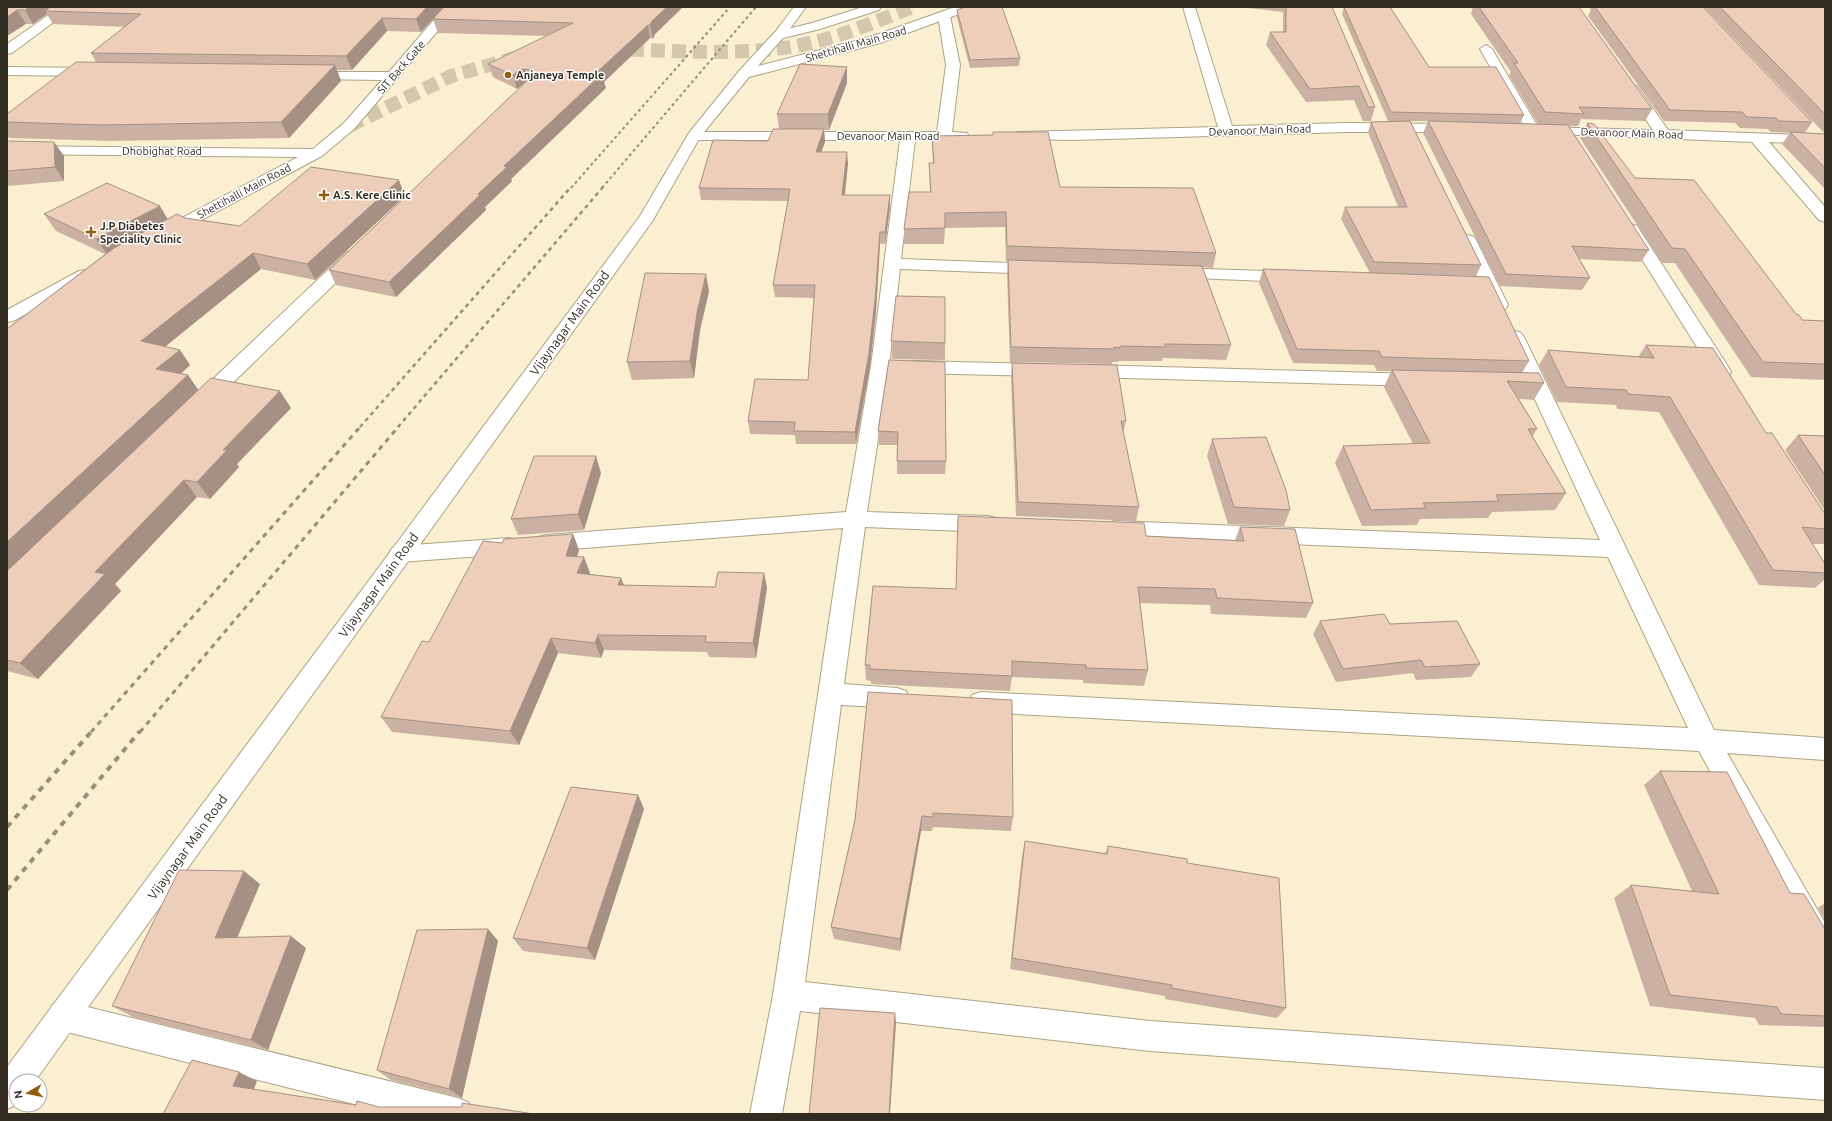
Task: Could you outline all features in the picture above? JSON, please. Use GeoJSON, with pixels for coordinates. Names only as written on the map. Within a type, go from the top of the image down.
{"type":"FeatureCollection","features":[{"type":"Feature","properties":{"kind":"street"},"geometry":{"type":"LineString","coordinates":[[7,50],[68,7]]}},
{"type":"Feature","properties":{"kind":"street","name":"SIT Back Gate"},"geometry":{"type":"LineString","coordinates":[[349,126],[452,7]]}},
{"type":"Feature","properties":{"kind":"street","name":"Vijaynagar Main Road"},"geometry":{"type":"LineString","coordinates":[[7,1093],[647,217],[694,136],[744,74],[779,35],[800,7]]}},
{"type":"Feature","properties":{"kind":"street"},"geometry":{"type":"LineString","coordinates":[[779,35],[816,26],[875,7]]}},
{"type":"Feature","properties":{"kind":"street","name":"Shettihalli Main Road"},"geometry":{"type":"LineString","coordinates":[[744,74],[875,40],[966,7]]}},
{"type":"Feature","properties":{"kind":"street"},"geometry":{"type":"LineString","coordinates":[[1189,7],[1226,131]]}},
{"type":"Feature","properties":{"kind":"street"},"geometry":{"type":"LineString","coordinates":[[944,16],[953,65],[944,136]]}},
{"type":"Feature","properties":{"kind":"street"},"geometry":{"type":"LineString","coordinates":[[1486,49],[1533,130]]}},
{"type":"Feature","properties":{"kind":"street"},"geometry":{"type":"LineString","coordinates":[[7,71],[109,72]]}},
{"type":"Feature","properties":{"kind":"street"},"geometry":{"type":"LineString","coordinates":[[298,75],[393,76]]}},
{"type":"Feature","properties":{"kind":"street"},"geometry":{"type":"LineString","coordinates":[[1623,77],[1663,134]]}},
{"type":"Feature","properties":{"kind":"street"},"geometry":{"type":"LineString","coordinates":[[1376,113],[1382,127]]}},
{"type":"Feature","properties":{"kind":"street","name":"Shettihalli Main Road"},"geometry":{"type":"LineString","coordinates":[[151,241],[317,153],[349,126]]}},
{"type":"Feature","properties":{"kind":"street","name":"Devanoor Main Road"},"geometry":{"type":"LineString","coordinates":[[1005,136],[1097,136],[1382,127],[1415,133],[1473,128]]}},
{"type":"Feature","properties":{"kind":"street","name":"Devanoor Main Road"},"geometry":{"type":"LineString","coordinates":[[1518,129],[1823,140]]}},
{"type":"Feature","properties":{"kind":"street"},"geometry":{"type":"LineString","coordinates":[[1810,129],[1823,140]]}},
{"type":"Feature","properties":{"kind":"street"},"geometry":{"type":"LineString","coordinates":[[1567,131],[1580,151]]}},
{"type":"Feature","properties":{"kind":"street","name":"Devanoor Main Road"},"geometry":{"type":"LineString","coordinates":[[694,136],[974,136]]}},
{"type":"Feature","properties":{"kind":"street"},"geometry":{"type":"LineString","coordinates":[[766,1114],[788,995],[855,519],[880,366],[908,136]]}},
{"type":"Feature","properties":{"kind":"street"},"geometry":{"type":"LineString","coordinates":[[1757,138],[1825,217]]}},
{"type":"Feature","properties":{"kind":"street","name":"Dhobighat Road"},"geometry":{"type":"LineString","coordinates":[[7,150],[317,153]]}},
{"type":"Feature","properties":{"kind":"street"},"geometry":{"type":"LineString","coordinates":[[1623,218],[1730,384]]}},
{"type":"Feature","properties":{"kind":"street"},"geometry":{"type":"LineString","coordinates":[[1462,229],[1481,284],[1537,383],[1706,740],[1825,951]]}},
{"type":"Feature","properties":{"kind":"street"},"geometry":{"type":"LineString","coordinates":[[190,412],[362,247]]}},
{"type":"Feature","properties":{"kind":"street"},"geometry":{"type":"LineString","coordinates":[[892,264],[1052,269]]}},
{"type":"Feature","properties":{"kind":"street"},"geometry":{"type":"LineString","coordinates":[[7,317],[96,270]]}},
{"type":"Feature","properties":{"kind":"street"},"geometry":{"type":"LineString","coordinates":[[1163,273],[1306,278]]}},
{"type":"Feature","properties":{"kind":"street"},"geometry":{"type":"LineString","coordinates":[[7,334],[61,288]]}},
{"type":"Feature","properties":{"kind":"street"},"geometry":{"type":"LineString","coordinates":[[880,366],[1434,380]]}},
{"type":"Feature","properties":{"kind":"street"},"geometry":{"type":"LineString","coordinates":[[1514,382],[1537,383]]}},
{"type":"Feature","properties":{"kind":"street"},"geometry":{"type":"LineString","coordinates":[[400,554],[855,519],[1006,525]]}},
{"type":"Feature","properties":{"kind":"street"},"geometry":{"type":"LineString","coordinates":[[1093,528],[1615,549]]}},
{"type":"Feature","properties":{"kind":"street"},"geometry":{"type":"LineString","coordinates":[[830,694],[918,699]]}},
{"type":"Feature","properties":{"kind":"street"},"geometry":{"type":"LineString","coordinates":[[958,701],[1706,740],[1825,750]]}},
{"type":"Feature","properties":{"kind":"street"},"geometry":{"type":"LineString","coordinates":[[788,995],[1150,1036],[1825,1084]]}},
{"type":"Feature","properties":{"kind":"street"},"geometry":{"type":"LineString","coordinates":[[63,1016],[458,1114]]}},
{"type":"Feature","properties":{"kind":"building"},"geometry":{"type":"Polygon","coordinates":[[[7,7],[30,7],[25,10],[17,10],[7,17],[7,7]]]}},
{"type":"Feature","properties":{"kind":"building"},"geometry":{"type":"Polygon","coordinates":[[[50,7],[427,7],[416,19],[382,18],[346,56],[91,53],[141,14],[45,11],[50,7]]]}},
{"type":"Feature","properties":{"kind":"building"},"geometry":{"type":"Polygon","coordinates":[[[444,7],[667,7],[652,21],[650,25],[648,25],[596,73],[602,74],[504,166],[507,167],[478,194],[480,195],[389,282],[329,270],[533,75],[531,70],[525,69],[519,70],[513,75],[488,64],[573,23],[433,19],[444,7]]]}},
{"type":"Feature","properties":{"kind":"building"},"geometry":{"type":"Polygon","coordinates":[[[965,7],[1002,7],[1020,58],[970,60],[957,10],[965,7]]]}},
{"type":"Feature","properties":{"kind":"building"},"geometry":{"type":"Polygon","coordinates":[[[1286,7],[1332,7],[1375,107],[1368,107],[1359,86],[1310,89],[1270,32],[1286,32],[1286,7]]]}},
{"type":"Feature","properties":{"kind":"building"},"geometry":{"type":"Polygon","coordinates":[[[1344,7],[1390,7],[1429,67],[1496,67],[1524,115],[1391,112],[1344,7]]]}},
{"type":"Feature","properties":{"kind":"building"},"geometry":{"type":"Polygon","coordinates":[[[1479,7],[1579,7],[1652,109],[1579,107],[1584,114],[1545,112],[1514,63],[1518,63],[1479,7]]]}},
{"type":"Feature","properties":{"kind":"building"},"geometry":{"type":"Polygon","coordinates":[[[1595,7],[1703,7],[1812,122],[1779,121],[1776,118],[1747,117],[1742,112],[1670,110],[1595,7]]]}},
{"type":"Feature","properties":{"kind":"building"},"geometry":{"type":"Polygon","coordinates":[[[1720,7],[1823,7],[1825,9],[1825,114],[1720,7]]]}},
{"type":"Feature","properties":{"kind":"building"},"geometry":{"type":"Polygon","coordinates":[[[76,62],[335,65],[281,122],[100,125],[7,122],[7,114],[76,62]]]}},
{"type":"Feature","properties":{"kind":"building"},"geometry":{"type":"Polygon","coordinates":[[[800,64],[847,67],[828,114],[777,114],[800,64]]]}},
{"type":"Feature","properties":{"kind":"building"},"geometry":{"type":"Polygon","coordinates":[[[1410,121],[1481,265],[1374,262],[1345,207],[1407,207],[1371,122],[1410,121]]]}},
{"type":"Feature","properties":{"kind":"building"},"geometry":{"type":"Polygon","coordinates":[[[1428,121],[1568,125],[1649,250],[1572,246],[1590,278],[1506,274],[1428,121]]]}},
{"type":"Feature","properties":{"kind":"building"},"geometry":{"type":"Polygon","coordinates":[[[1587,123],[1594,124],[1635,178],[1694,180],[1796,314],[1799,315],[1802,320],[1825,321],[1825,364],[1763,362],[1685,249],[1672,248],[1587,123]]]}},
{"type":"Feature","properties":{"kind":"building"},"geometry":{"type":"Polygon","coordinates":[[[773,129],[824,129],[816,152],[847,152],[842,195],[890,195],[885,232],[880,232],[869,353],[855,432],[794,431],[795,422],[748,421],[755,379],[808,380],[815,285],[773,285],[790,189],[699,188],[713,140],[768,141],[773,129]]]}},
{"type":"Feature","properties":{"kind":"building"},"geometry":{"type":"Polygon","coordinates":[[[993,132],[1048,132],[1060,187],[1193,188],[1216,253],[1007,246],[1006,212],[945,213],[945,228],[904,229],[909,192],[931,192],[929,163],[934,163],[932,136],[993,135],[993,132]]]}},
{"type":"Feature","properties":{"kind":"building"},"geometry":{"type":"Polygon","coordinates":[[[1790,132],[1825,134],[1825,168],[1790,132]]]}},
{"type":"Feature","properties":{"kind":"building"},"geometry":{"type":"Polygon","coordinates":[[[7,141],[54,142],[55,167],[7,171],[7,141]]]}},
{"type":"Feature","properties":{"kind":"building"},"geometry":{"type":"Polygon","coordinates":[[[311,167],[399,180],[307,264],[253,253],[141,341],[180,350],[156,369],[188,375],[7,542],[7,329],[114,248],[177,214],[185,218],[240,226],[311,167]]]}},
{"type":"Feature","properties":{"kind":"building"},"geometry":{"type":"Polygon","coordinates":[[[107,183],[160,206],[96,239],[44,214],[107,183]]]}},
{"type":"Feature","properties":{"kind":"building"},"geometry":{"type":"Polygon","coordinates":[[[1008,260],[1202,266],[1231,345],[1165,344],[1165,347],[1120,346],[1120,348],[1114,347],[1115,349],[1011,347],[1008,260]]]}},
{"type":"Feature","properties":{"kind":"building"},"geometry":{"type":"Polygon","coordinates":[[[1263,269],[1489,277],[1529,361],[1382,357],[1379,351],[1297,349],[1263,269]]]}},
{"type":"Feature","properties":{"kind":"building"},"geometry":{"type":"Polygon","coordinates":[[[645,273],[706,274],[697,313],[690,361],[627,362],[645,273]]]}},
{"type":"Feature","properties":{"kind":"building"},"geometry":{"type":"Polygon","coordinates":[[[896,296],[945,297],[945,343],[891,341],[896,296]]]}},
{"type":"Feature","properties":{"kind":"building"},"geometry":{"type":"Polygon","coordinates":[[[1646,345],[1713,348],[1766,433],[1772,433],[1825,514],[1825,529],[1802,527],[1825,564],[1825,573],[1773,570],[1670,397],[1628,394],[1626,390],[1566,387],[1548,350],[1654,358],[1646,345]]]}},
{"type":"Feature","properties":{"kind":"building"},"geometry":{"type":"Polygon","coordinates":[[[889,360],[945,362],[946,461],[897,461],[898,432],[878,431],[889,360]]]}},
{"type":"Feature","properties":{"kind":"building"},"geometry":{"type":"Polygon","coordinates":[[[1012,363],[1117,365],[1126,421],[1121,421],[1139,507],[1018,502],[1012,363]]]}},
{"type":"Feature","properties":{"kind":"building"},"geometry":{"type":"Polygon","coordinates":[[[1392,370],[1539,373],[1544,383],[1507,381],[1537,429],[1528,429],[1566,493],[1496,495],[1499,501],[1423,503],[1426,508],[1371,510],[1343,446],[1430,443],[1392,370]]]}},
{"type":"Feature","properties":{"kind":"building"},"geometry":{"type":"Polygon","coordinates":[[[211,378],[280,391],[223,450],[227,450],[197,482],[184,480],[95,572],[105,574],[20,663],[7,660],[7,571],[211,378]]]}},
{"type":"Feature","properties":{"kind":"building"},"geometry":{"type":"Polygon","coordinates":[[[1798,435],[1825,436],[1825,475],[1798,435]]]}},
{"type":"Feature","properties":{"kind":"building"},"geometry":{"type":"Polygon","coordinates":[[[1266,437],[1286,490],[1290,510],[1234,507],[1212,439],[1266,437]]]}},
{"type":"Feature","properties":{"kind":"building"},"geometry":{"type":"Polygon","coordinates":[[[534,456],[596,456],[578,514],[511,519],[534,456]]]}},
{"type":"Feature","properties":{"kind":"building"},"geometry":{"type":"Polygon","coordinates":[[[958,516],[1144,523],[1146,536],[1244,541],[1240,527],[1295,529],[1313,603],[1217,598],[1215,589],[1138,587],[1148,670],[1086,668],[1086,665],[1012,661],[1012,676],[870,669],[870,665],[865,665],[873,586],[956,589],[958,516]]]}},
{"type":"Feature","properties":{"kind":"building"},"geometry":{"type":"Polygon","coordinates":[[[573,534],[566,556],[584,557],[577,573],[621,578],[618,585],[715,587],[718,572],[764,573],[753,643],[705,642],[706,636],[598,635],[595,643],[551,638],[510,731],[381,717],[422,641],[429,642],[483,541],[502,543],[504,539],[573,534]]]}},
{"type":"Feature","properties":{"kind":"building"},"geometry":{"type":"Polygon","coordinates":[[[1384,614],[1390,624],[1457,621],[1480,664],[1425,667],[1421,660],[1343,669],[1320,621],[1384,614]]]}},
{"type":"Feature","properties":{"kind":"building"},"geometry":{"type":"Polygon","coordinates":[[[868,692],[1012,700],[1013,817],[933,813],[933,817],[922,816],[900,939],[831,927],[855,820],[868,692]]]}},
{"type":"Feature","properties":{"kind":"building"},"geometry":{"type":"Polygon","coordinates":[[[1660,771],[1727,772],[1790,893],[1804,894],[1825,929],[1825,1016],[1781,1014],[1777,1007],[1670,995],[1631,885],[1719,894],[1660,771]]]}},
{"type":"Feature","properties":{"kind":"building"},"geometry":{"type":"Polygon","coordinates":[[[571,787],[638,795],[587,948],[513,938],[571,787]]]}},
{"type":"Feature","properties":{"kind":"building"},"geometry":{"type":"Polygon","coordinates":[[[1025,841],[1107,854],[1108,846],[1187,859],[1187,863],[1279,878],[1286,1008],[1171,988],[1172,985],[1012,958],[1025,841]]]}},
{"type":"Feature","properties":{"kind":"building"},"geometry":{"type":"Polygon","coordinates":[[[179,870],[244,871],[215,938],[291,936],[251,1040],[112,1006],[179,870]]]}},
{"type":"Feature","properties":{"kind":"building"},"geometry":{"type":"Polygon","coordinates":[[[488,929],[449,1089],[377,1070],[417,930],[488,929]]]}},
{"type":"Feature","properties":{"kind":"building"},"geometry":{"type":"Polygon","coordinates":[[[820,1008],[895,1013],[889,1114],[809,1114],[820,1008]]]}},
{"type":"Feature","properties":{"kind":"building"},"geometry":{"type":"Polygon","coordinates":[[[192,1060],[239,1072],[233,1086],[356,1105],[357,1101],[379,1107],[462,1107],[462,1103],[534,1114],[163,1114],[192,1060]]]}},
{"type":"Feature","properties":{"kind":"tunnel"},"geometry":{"type":"LineString","coordinates":[[609,49],[705,52],[777,49],[829,38],[857,29],[913,7]]}},
{"type":"Feature","properties":{"kind":"tunnel"},"geometry":{"type":"LineString","coordinates":[[349,126],[451,76],[518,57]]}},
{"type":"Feature","properties":{"kind":"railway"},"geometry":{"type":"LineString","coordinates":[[571,188],[730,7]]}},
{"type":"Feature","properties":{"kind":"railway"},"geometry":{"type":"LineString","coordinates":[[602,188],[756,7]]}},
{"type":"Feature","properties":{"kind":"railway"},"geometry":{"type":"LineString","coordinates":[[360,427],[571,187]]}},
{"type":"Feature","properties":{"kind":"railway"},"geometry":{"type":"LineString","coordinates":[[398,427],[603,187]]}},
{"type":"Feature","properties":{"kind":"railway"},"geometry":{"type":"LineString","coordinates":[[91,732],[361,426]]}},
{"type":"Feature","properties":{"kind":"railway"},"geometry":{"type":"LineString","coordinates":[[140,732],[399,426]]}},
{"type":"Feature","properties":{"kind":"railway"},"geometry":{"type":"LineString","coordinates":[[7,827],[92,731]]}},
{"type":"Feature","properties":{"kind":"railway"},"geometry":{"type":"LineString","coordinates":[[7,890],[140,731]]}},
{"type":"Feature","properties":{"kind":"place","name":"Anjaneya Temple"},"geometry":{"type":"Point","coordinates":[508,75]}},
{"type":"Feature","properties":{"kind":"place","name":"A.S. Kere Clinic"},"geometry":{"type":"Point","coordinates":[324,195]}},
{"type":"Feature","properties":{"kind":"place","name":"J.P Diabetes Speciality Clinic"},"geometry":{"type":"Point","coordinates":[91,232]}}]}
